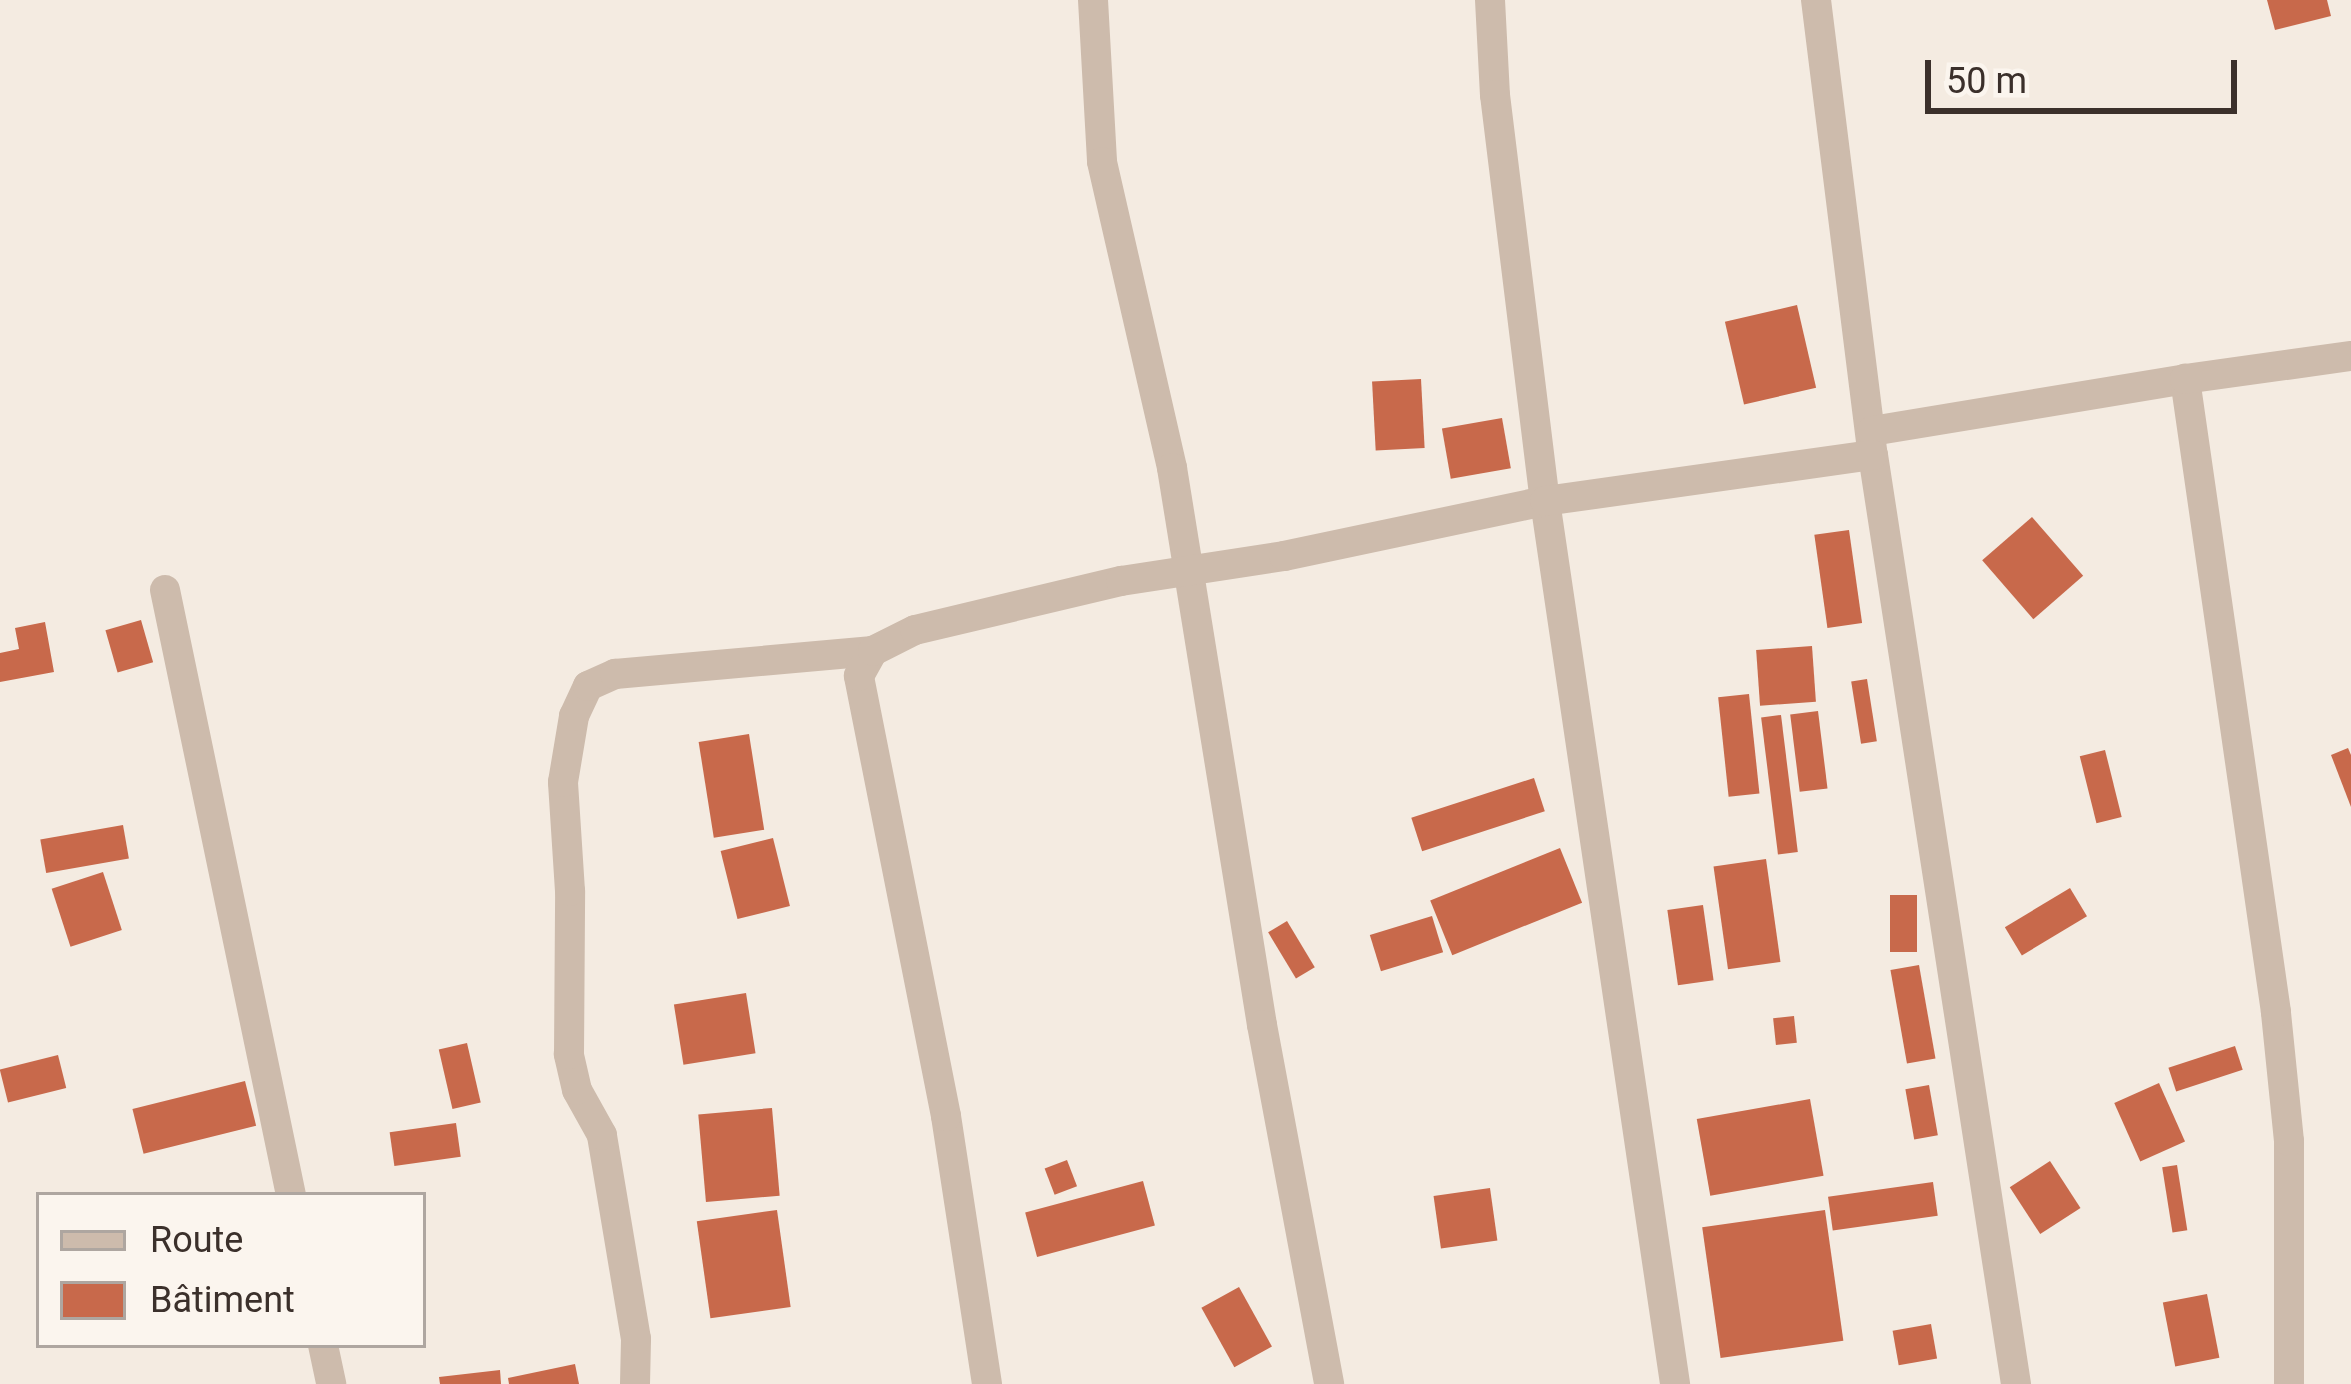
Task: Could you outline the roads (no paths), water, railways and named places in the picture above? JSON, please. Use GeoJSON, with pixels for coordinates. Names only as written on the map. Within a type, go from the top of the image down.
{"type":"FeatureCollection","features":[{"type":"Feature","properties":{"kind":"street"},"geometry":{"type":"LineString","coordinates":[[1093,0],[1102,162],[1154,375],[1329,1384]]}},
{"type":"Feature","properties":{"kind":"street"},"geometry":{"type":"LineString","coordinates":[[1490,0],[1495,95],[1545,501],[1675,1384]]}},
{"type":"Feature","properties":{"kind":"street"},"geometry":{"type":"LineString","coordinates":[[1816,0],[1873,443],[2016,1384]]}},
{"type":"Feature","properties":{"kind":"street"},"geometry":{"type":"LineString","coordinates":[[635,1384],[635,1339],[602,1135],[577,1090],[569,1054],[570,891],[563,782],[574,716],[588,686],[615,674],[873,651],[915,630],[1120,581],[1186,573],[1545,501],[1873,443],[2185,379],[2351,356]]}},
{"type":"Feature","properties":{"kind":"street"},"geometry":{"type":"LineString","coordinates":[[2185,379],[2276,1012],[2289,1141],[2289,1384]]}},
{"type":"Feature","properties":{"kind":"street"},"geometry":{"type":"LineString","coordinates":[[165,590],[290,1192]]}},
{"type":"Feature","properties":{"kind":"street"},"geometry":{"type":"LineString","coordinates":[[873,651],[860,676],[946,1116],[987,1384]]}},
{"type":"Feature","properties":{"kind":"street"},"geometry":{"type":"LineString","coordinates":[[324,1348],[332,1384]]}}]}
